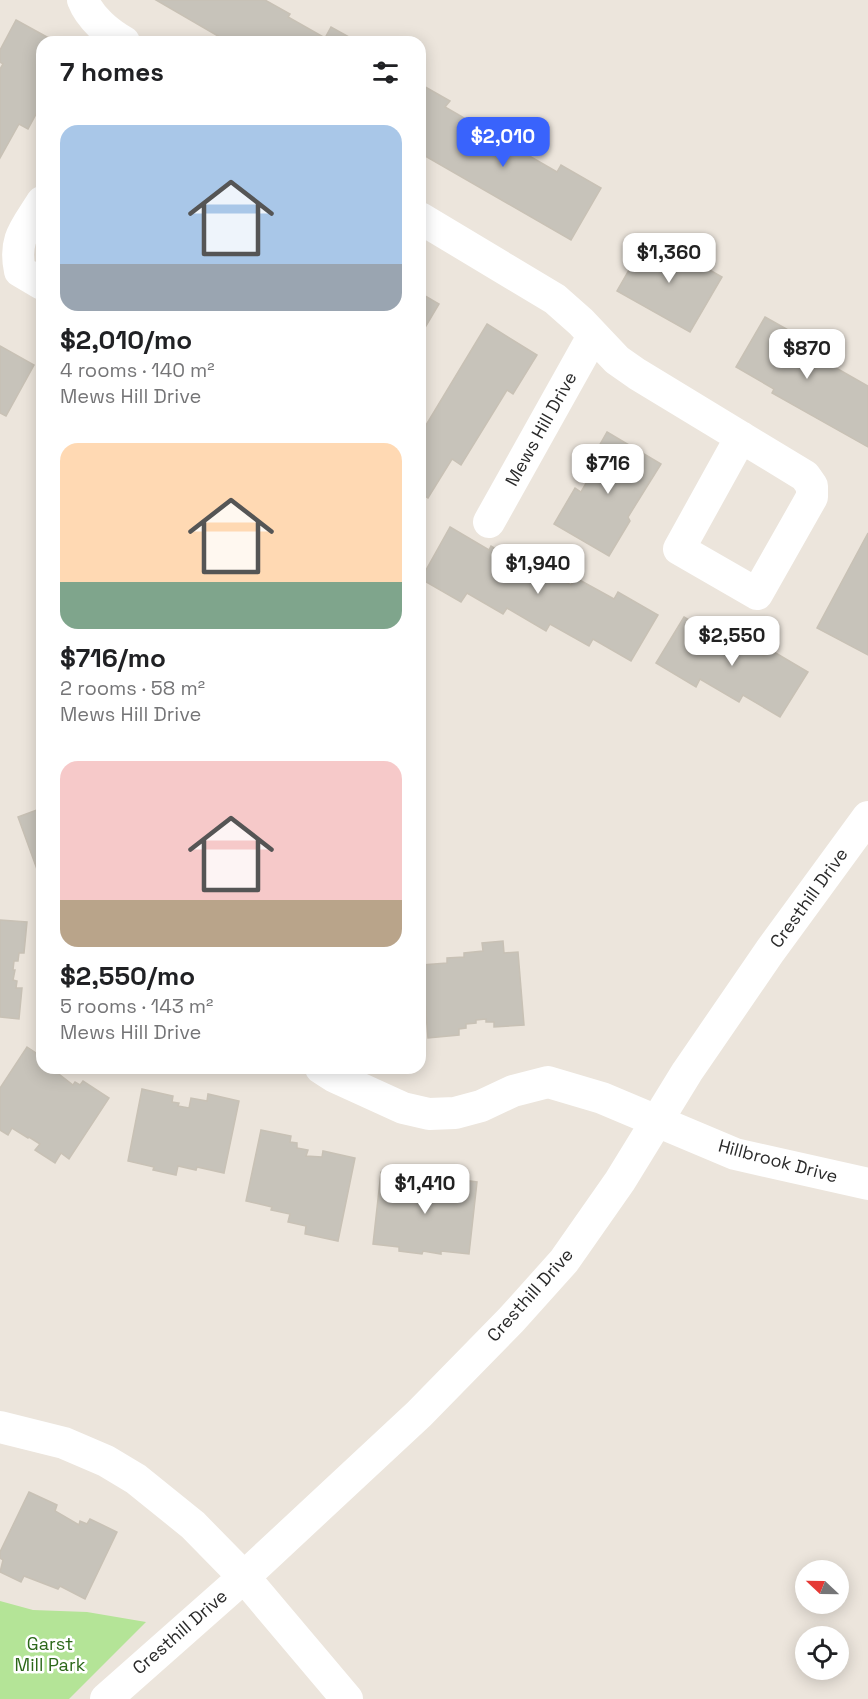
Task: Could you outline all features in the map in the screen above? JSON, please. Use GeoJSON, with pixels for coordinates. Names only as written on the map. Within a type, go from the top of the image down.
{"type":"FeatureCollection","features":[{"type":"Feature","properties":{"kind":"street"},"geometry":{"type":"LineString","coordinates":[[83,0],[92,16],[113,36]]}},
{"type":"Feature","properties":{"kind":"street"},"geometry":{"type":"LineString","coordinates":[[36,212],[21,236],[16,253],[20,271],[36,280]]}},
{"type":"Feature","properties":{"kind":"street"},"geometry":{"type":"LineString","coordinates":[[426,222],[555,299],[581,322],[617,360],[806,476],[812,486],[812,497],[758,594],[680,549],[741,437]]}},
{"type":"Feature","properties":{"kind":"street","name":"Mews Hill Drive"},"geometry":{"type":"LineString","coordinates":[[489,522],[593,336]]}},
{"type":"Feature","properties":{"kind":"street","name":"Cresthill Drive"},"geometry":{"type":"LineString","coordinates":[[106,1699],[244,1576],[419,1414],[511,1320],[564,1261],[620,1181],[687,1072],[770,951],[868,818]]}},
{"type":"Feature","properties":{"kind":"street","name":"Hillbrook Drive"},"geometry":{"type":"LineString","coordinates":[[330,1074],[403,1108],[429,1114],[455,1113],[481,1106],[513,1091],[548,1082],[602,1098],[735,1154],[868,1184]]}},
{"type":"Feature","properties":{"kind":"street"},"geometry":{"type":"LineString","coordinates":[[0,1427],[64,1443],[105,1461],[136,1479],[193,1525],[244,1576],[347,1699]]}},
{"type":"Feature","properties":{"kind":"green space","name":"Garst Mill Park"},"geometry":{"type":"Polygon","coordinates":[[[0,1601],[33,1610],[87,1612],[146,1622],[69,1699],[0,1699],[0,1601]]]}},
{"type":"Feature","properties":{"kind":"building"},"geometry":{"type":"Polygon","coordinates":[[[156,0],[265,0],[290,14],[288,17],[321,36],[218,36],[156,0]]]}},
{"type":"Feature","properties":{"kind":"building"},"geometry":{"type":"Polygon","coordinates":[[[16,20],[45,36],[36,36],[36,114],[28,129],[19,124],[0,158],[0,69],[3,64],[0,62],[0,50],[16,20]]]}},
{"type":"Feature","properties":{"kind":"building"},"geometry":{"type":"Polygon","coordinates":[[[331,27],[347,36],[326,36],[331,27]]]}},
{"type":"Feature","properties":{"kind":"building"},"geometry":{"type":"Polygon","coordinates":[[[426,87],[450,101],[445,107],[557,172],[561,165],[601,188],[571,240],[426,156],[426,87]]]}},
{"type":"Feature","properties":{"kind":"building"},"geometry":{"type":"Polygon","coordinates":[[[649,235],[722,277],[690,332],[617,291],[649,235]]]}},
{"type":"Feature","properties":{"kind":"building"},"geometry":{"type":"Polygon","coordinates":[[[426,296],[439,304],[426,326],[426,296]]]}},
{"type":"Feature","properties":{"kind":"building"},"geometry":{"type":"Polygon","coordinates":[[[765,317],[806,340],[801,348],[868,386],[868,447],[772,393],[774,389],[736,367],[765,317]]]}},
{"type":"Feature","properties":{"kind":"building"},"geometry":{"type":"Polygon","coordinates":[[[487,324],[537,355],[513,394],[507,390],[461,465],[452,459],[428,498],[426,497],[426,425],[487,324]]]}},
{"type":"Feature","properties":{"kind":"building"},"geometry":{"type":"Polygon","coordinates":[[[0,346],[34,365],[6,416],[0,413],[0,346]]]}},
{"type":"Feature","properties":{"kind":"building"},"geometry":{"type":"Polygon","coordinates":[[[607,432],[661,464],[628,517],[630,521],[609,556],[554,524],[575,488],[581,492],[592,473],[586,469],[607,432]]]}},
{"type":"Feature","properties":{"kind":"building"},"geometry":{"type":"Polygon","coordinates":[[[450,527],[489,550],[491,546],[529,568],[532,562],[571,585],[576,578],[614,599],[618,592],[658,615],[631,661],[593,639],[589,646],[550,624],[546,631],[507,608],[503,614],[467,593],[461,602],[426,582],[426,570],[450,527]]]}},
{"type":"Feature","properties":{"kind":"building"},"geometry":{"type":"Polygon","coordinates":[[[868,533],[868,655],[817,628],[868,533]]]}},
{"type":"Feature","properties":{"kind":"building"},"geometry":{"type":"Polygon","coordinates":[[[684,617],[722,640],[726,633],[764,656],[769,649],[808,672],[780,717],[743,695],[739,702],[700,679],[696,687],[656,663],[684,617]]]}},
{"type":"Feature","properties":{"kind":"building"},"geometry":{"type":"Polygon","coordinates":[[[36,810],[36,866],[18,817],[36,810]]]}},
{"type":"Feature","properties":{"kind":"building"},"geometry":{"type":"Polygon","coordinates":[[[0,920],[27,922],[24,953],[19,953],[18,961],[14,961],[13,970],[15,970],[13,980],[17,981],[16,988],[22,988],[19,1019],[0,1017],[0,920]]]}},
{"type":"Feature","properties":{"kind":"building"},"geometry":{"type":"Polygon","coordinates":[[[503,941],[504,953],[518,952],[524,1025],[494,1027],[494,1022],[486,1022],[486,1019],[476,1020],[476,1023],[466,1024],[466,1028],[459,1029],[459,1035],[428,1038],[426,965],[447,963],[447,958],[464,957],[464,953],[483,951],[482,943],[503,941]]]}},
{"type":"Feature","properties":{"kind":"building"},"geometry":{"type":"Polygon","coordinates":[[[27,1047],[36,1053],[36,1074],[59,1074],[73,1085],[75,1082],[80,1085],[83,1081],[109,1098],[69,1159],[61,1153],[55,1163],[35,1150],[40,1144],[29,1137],[12,1128],[8,1135],[0,1130],[0,1088],[27,1047]]]}},
{"type":"Feature","properties":{"kind":"building"},"geometry":{"type":"Polygon","coordinates":[[[142,1089],[173,1096],[172,1102],[189,1108],[191,1098],[207,1101],[208,1094],[239,1101],[224,1173],[197,1167],[196,1170],[178,1166],[176,1175],[128,1161],[142,1089]]]}},
{"type":"Feature","properties":{"kind":"building"},"geometry":{"type":"Polygon","coordinates":[[[261,1130],[291,1136],[290,1142],[297,1143],[297,1148],[308,1150],[306,1156],[322,1157],[323,1151],[355,1158],[338,1241],[305,1234],[306,1226],[288,1222],[290,1214],[246,1201],[261,1130]]]}},
{"type":"Feature","properties":{"kind":"building"},"geometry":{"type":"Polygon","coordinates":[[[381,1172],[413,1176],[412,1180],[448,1184],[448,1178],[477,1182],[469,1254],[441,1251],[441,1254],[423,1251],[422,1254],[399,1251],[399,1247],[373,1244],[381,1172]]]}},
{"type":"Feature","properties":{"kind":"building"},"geometry":{"type":"Polygon","coordinates":[[[29,1492],[57,1505],[55,1511],[79,1525],[80,1521],[87,1524],[90,1519],[117,1532],[85,1599],[60,1586],[58,1589],[24,1576],[21,1582],[0,1572],[3,1560],[0,1558],[0,1552],[29,1492]]]}}]}
